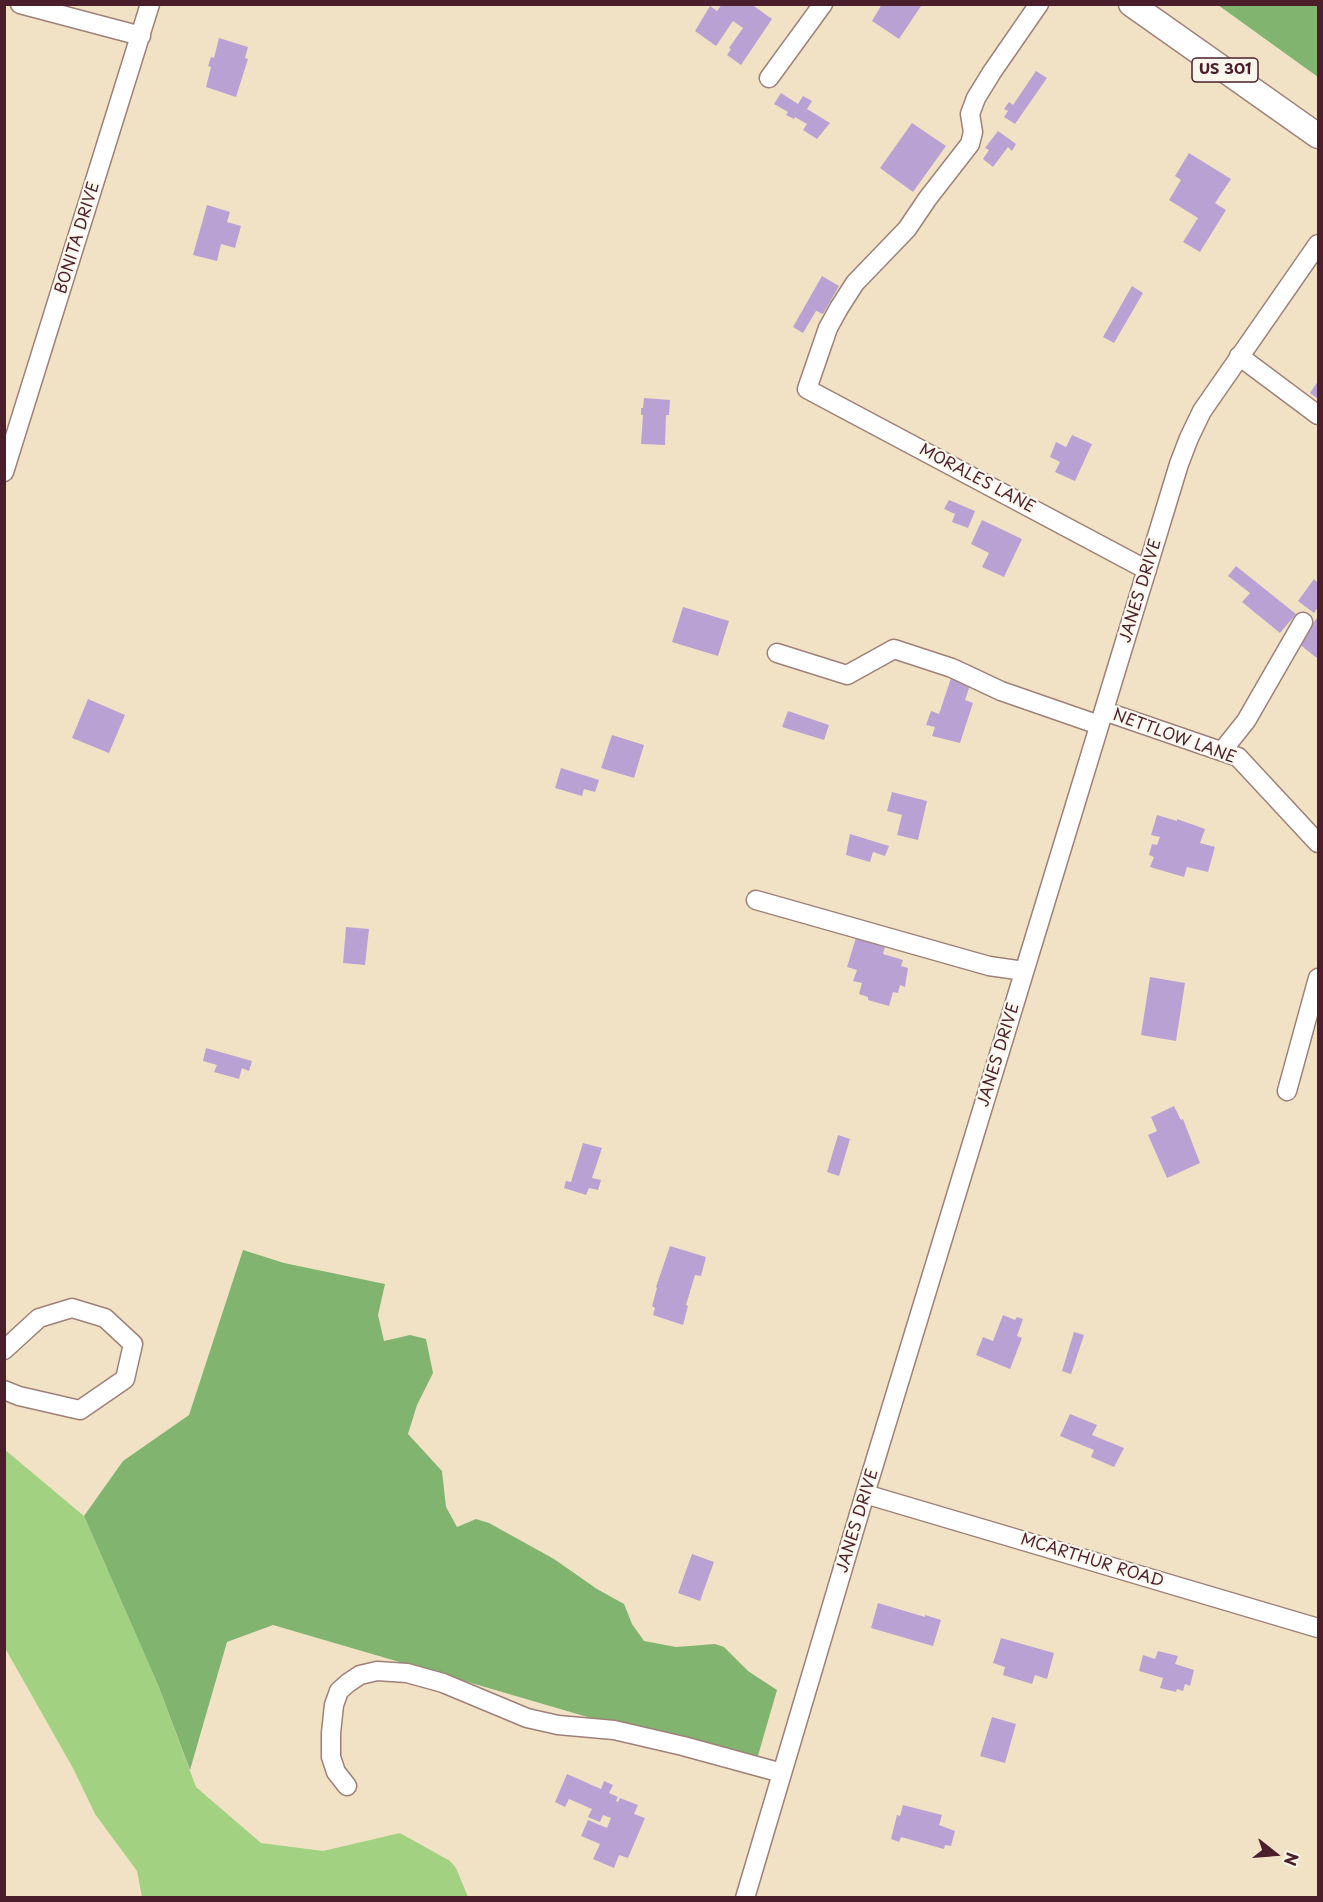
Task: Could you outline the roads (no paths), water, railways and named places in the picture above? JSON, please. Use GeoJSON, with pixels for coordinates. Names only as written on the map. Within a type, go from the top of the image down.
{"type":"FeatureCollection","features":[{"type":"Feature","properties":{"kind":"main road","name":"US 301"},"geometry":{"type":"LineString","coordinates":[[1131,4],[1318,136]]}},
{"type":"Feature","properties":{"kind":"street"},"geometry":{"type":"LineString","coordinates":[[20,4],[141,36]]}},
{"type":"Feature","properties":{"kind":"street","name":"BONITA DRIVE"},"geometry":{"type":"LineString","coordinates":[[4,472],[150,4]]}},
{"type":"Feature","properties":{"kind":"street"},"geometry":{"type":"LineString","coordinates":[[769,78],[823,4]]}},
{"type":"Feature","properties":{"kind":"street","name":"MORALES LANE"},"geometry":{"type":"LineString","coordinates":[[1039,4],[976,98],[970,114],[973,132],[970,144],[907,229],[855,283],[839,308],[828,328],[807,389],[1147,570]]}},
{"type":"Feature","properties":{"kind":"street","name":"JANES DRIVE"},"geometry":{"type":"LineString","coordinates":[[745,1898],[1024,971],[1189,438],[1202,411],[1318,244]]}},
{"type":"Feature","properties":{"kind":"street"},"geometry":{"type":"LineString","coordinates":[[1239,356],[1318,415]]}},
{"type":"Feature","properties":{"kind":"street"},"geometry":{"type":"LineString","coordinates":[[1222,751],[1246,721],[1303,622]]}},
{"type":"Feature","properties":{"kind":"street","name":"NETTLOW LANE"},"geometry":{"type":"LineString","coordinates":[[777,653],[847,675],[894,650],[952,668],[1001,691],[1222,751],[1238,757],[1318,843]]}},
{"type":"Feature","properties":{"kind":"street"},"geometry":{"type":"LineString","coordinates":[[756,900],[989,966],[1024,971]]}},
{"type":"Feature","properties":{"kind":"street"},"geometry":{"type":"LineString","coordinates":[[1287,1091],[1318,978]]}},
{"type":"Feature","properties":{"kind":"street"},"geometry":{"type":"LineString","coordinates":[[4,1350],[39,1318],[72,1308],[105,1318],[133,1344],[125,1379],[80,1410],[19,1396],[4,1390]]}},
{"type":"Feature","properties":{"kind":"street","name":"MCARTHUR ROAD"},"geometry":{"type":"LineString","coordinates":[[866,1494],[1318,1628]]}},
{"type":"Feature","properties":{"kind":"street"},"geometry":{"type":"LineString","coordinates":[[347,1786],[336,1772],[331,1757],[334,1705],[339,1691],[348,1683],[360,1675],[377,1671],[407,1673],[443,1683],[527,1718],[558,1725],[614,1730],[782,1773]]}}]}
